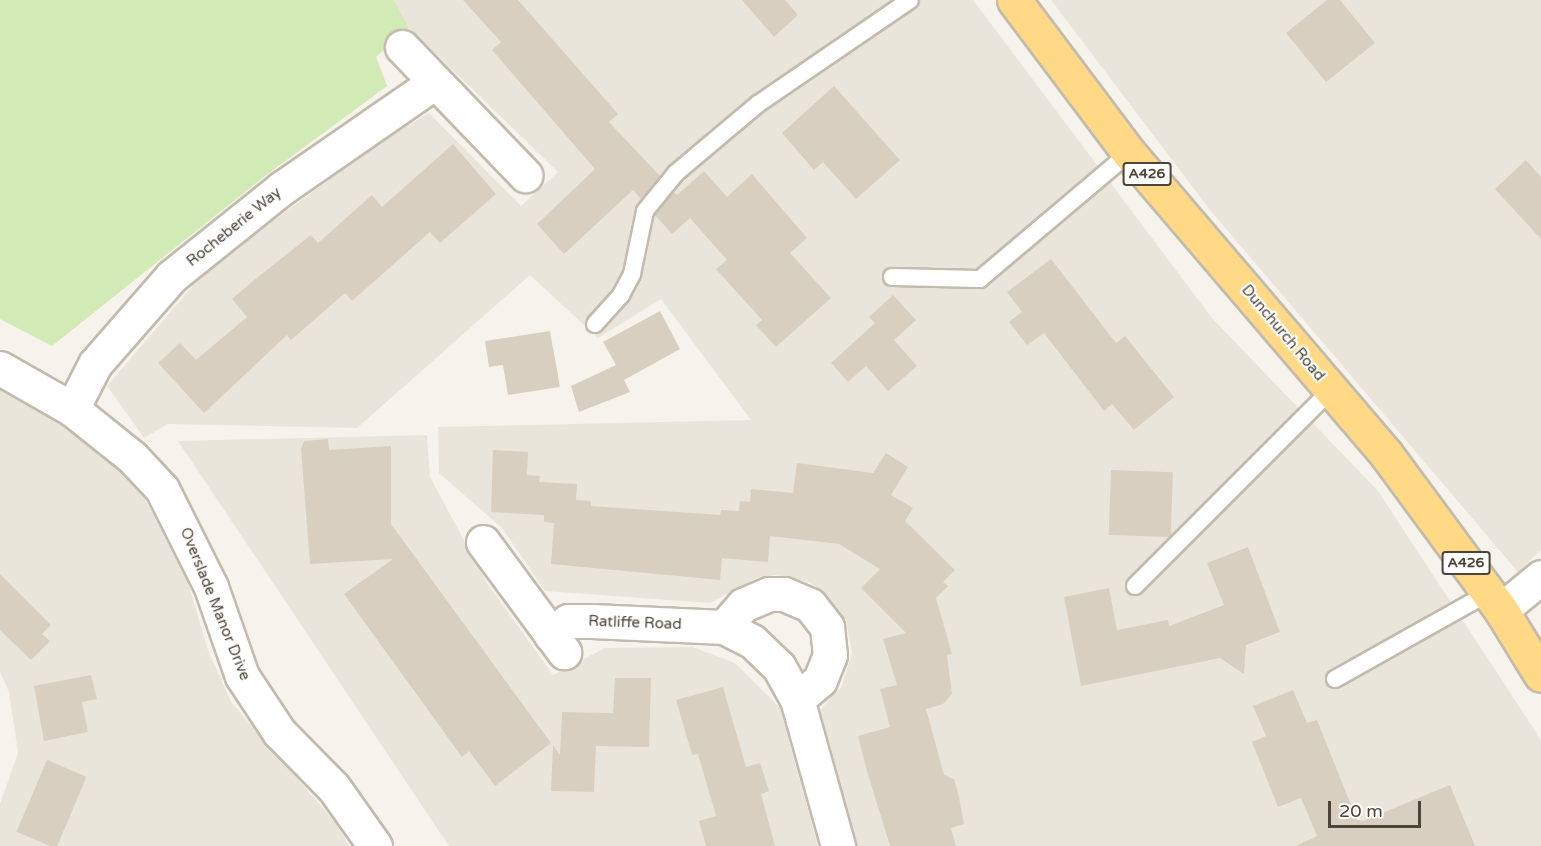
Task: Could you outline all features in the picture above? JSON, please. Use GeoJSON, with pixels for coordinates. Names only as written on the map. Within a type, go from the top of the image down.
{"type":"FeatureCollection","features":[{"type":"Feature","properties":{"kind":"highway","name":"Dunchurch Road"},"geometry":{"type":"LineString","coordinates":[[1014,0],[1129,153],[1386,454],[1495,602],[1541,675]]}},
{"type":"Feature","properties":{"kind":"street"},"geometry":{"type":"LineString","coordinates":[[402,47],[525,175]]}},
{"type":"Feature","properties":{"kind":"street","name":"Rocheberie Way"},"geometry":{"type":"LineString","coordinates":[[72,409],[95,364],[172,276],[282,188],[435,82]]}},
{"type":"Feature","properties":{"kind":"street","name":"Overslade Manor Drive"},"geometry":{"type":"LineString","coordinates":[[0,368],[72,409],[132,458],[162,489],[211,586],[242,676],[279,732],[334,788],[375,846]]}},
{"type":"Feature","properties":{"kind":"street","name":"Ratliffe Road"},"geometry":{"type":"LineString","coordinates":[[483,542],[557,644],[568,621],[724,627],[767,653],[797,699],[838,846]]}},
{"type":"Feature","properties":{"kind":"street"},"geometry":{"type":"LineString","coordinates":[[1495,602],[1541,577]]}},
{"type":"Feature","properties":{"kind":"street"},"geometry":{"type":"LineString","coordinates":[[724,627],[743,605],[769,594],[791,596],[810,605],[827,627],[830,654],[820,680],[797,699]]}},
{"type":"Feature","properties":{"kind":"lane"},"geometry":{"type":"LineString","coordinates":[[595,324],[621,296],[632,274],[645,211],[669,180],[758,104],[910,0]]}},
{"type":"Feature","properties":{"kind":"lane"},"geometry":{"type":"LineString","coordinates":[[892,277],[980,279],[1129,153]]}},
{"type":"Feature","properties":{"kind":"lane"},"geometry":{"type":"LineString","coordinates":[[1135,586],[1331,390]]}},
{"type":"Feature","properties":{"kind":"lane"},"geometry":{"type":"LineString","coordinates":[[1335,679],[1495,602]]}},
{"type":"Feature","properties":{"kind":"shaded area"},"geometry":{"type":"Polygon","coordinates":[[[394,0],[973,0],[1212,318],[1378,491],[1541,740],[1541,846],[858,846],[819,711],[842,686],[852,653],[846,620],[824,592],[809,582],[775,575],[757,578],[710,603],[545,591],[502,528],[439,473],[438,427],[751,420],[661,299],[598,338],[530,275],[357,428],[168,424],[144,438],[107,386],[207,269],[384,140],[429,113],[521,206],[558,172],[409,28],[394,0]]]}},
{"type":"Feature","properties":{"kind":"shaded area"},"geometry":{"type":"Polygon","coordinates":[[[1051,0],[1541,0],[1541,550],[1518,572],[1210,210],[1051,0]]]}},
{"type":"Feature","properties":{"kind":"shaded area"},"geometry":{"type":"Polygon","coordinates":[[[0,390],[98,445],[137,486],[184,569],[208,650],[231,702],[335,822],[349,846],[0,846],[0,804],[18,753],[9,692],[0,672],[0,390]]]}},
{"type":"Feature","properties":{"kind":"shaded area"},"geometry":{"type":"Polygon","coordinates":[[[427,435],[430,477],[487,583],[553,675],[605,648],[693,647],[735,663],[780,708],[818,846],[449,846],[178,441],[427,435]]]}},
{"type":"Feature","properties":{"kind":"green space"},"geometry":{"type":"Polygon","coordinates":[[[0,0],[394,0],[409,28],[376,57],[387,86],[265,176],[52,346],[0,319],[0,0]]]}},
{"type":"Feature","properties":{"kind":"building"},"geometry":{"type":"Polygon","coordinates":[[[463,0],[518,0],[618,114],[609,122],[660,176],[641,199],[633,190],[564,254],[537,224],[595,169],[492,50],[501,42],[463,0]]]}},
{"type":"Feature","properties":{"kind":"building"},"geometry":{"type":"Polygon","coordinates":[[[742,0],[785,0],[798,15],[774,37],[742,0]]]}},
{"type":"Feature","properties":{"kind":"building"},"geometry":{"type":"Polygon","coordinates":[[[1327,0],[1340,0],[1375,43],[1326,82],[1286,33],[1327,0]]]}},
{"type":"Feature","properties":{"kind":"building"},"geometry":{"type":"Polygon","coordinates":[[[834,86],[900,160],[856,199],[823,162],[814,170],[782,133],[834,86]]]}},
{"type":"Feature","properties":{"kind":"building"},"geometry":{"type":"Polygon","coordinates":[[[453,144],[496,194],[440,243],[430,232],[352,301],[345,293],[291,340],[287,335],[204,413],[158,363],[180,343],[196,360],[247,317],[232,299],[253,281],[311,235],[318,243],[372,195],[382,207],[453,144]]]}},
{"type":"Feature","properties":{"kind":"building"},"geometry":{"type":"Polygon","coordinates":[[[1526,160],[1541,177],[1541,239],[1495,189],[1526,160]]]}},
{"type":"Feature","properties":{"kind":"building"},"geometry":{"type":"Polygon","coordinates":[[[704,171],[727,197],[752,174],[807,238],[790,253],[831,298],[776,347],[756,325],[762,320],[716,269],[727,260],[690,218],[672,234],[655,215],[674,192],[677,195],[704,171]]]}},
{"type":"Feature","properties":{"kind":"building"},"geometry":{"type":"Polygon","coordinates":[[[1051,259],[1116,343],[1125,336],[1174,397],[1134,430],[1112,404],[1104,411],[1044,333],[1027,345],[1009,322],[1022,312],[1007,292],[1051,259]]]}},
{"type":"Feature","properties":{"kind":"building"},"geometry":{"type":"Polygon","coordinates":[[[893,295],[916,320],[894,340],[917,366],[888,391],[866,366],[848,382],[831,363],[875,323],[869,317],[893,295]]]}},
{"type":"Feature","properties":{"kind":"building"},"geometry":{"type":"Polygon","coordinates":[[[660,311],[680,349],[624,380],[630,392],[579,412],[571,386],[616,365],[603,342],[660,311]]]}},
{"type":"Feature","properties":{"kind":"building"},"geometry":{"type":"Polygon","coordinates":[[[550,331],[560,387],[508,395],[503,365],[489,367],[485,341],[550,331]]]}},
{"type":"Feature","properties":{"kind":"building"},"geometry":{"type":"Polygon","coordinates":[[[328,439],[329,450],[391,446],[391,524],[551,743],[495,786],[469,751],[462,757],[344,594],[393,559],[310,564],[301,449],[304,441],[328,439]]]}},
{"type":"Feature","properties":{"kind":"building"},"geometry":{"type":"Polygon","coordinates":[[[493,450],[528,452],[527,475],[540,476],[539,482],[577,484],[576,500],[591,501],[591,506],[720,515],[721,510],[739,511],[740,501],[750,502],[751,489],[793,493],[797,463],[873,473],[886,453],[908,467],[891,495],[913,508],[905,521],[955,570],[943,582],[948,586],[936,598],[952,654],[947,655],[952,694],[943,704],[926,709],[944,775],[954,779],[959,797],[964,824],[951,828],[956,846],[890,846],[867,771],[858,736],[890,727],[880,689],[897,685],[883,639],[906,633],[861,588],[880,569],[839,544],[770,536],[768,562],[722,558],[720,580],[551,564],[554,523],[544,522],[544,515],[491,512],[493,450]]]}},
{"type":"Feature","properties":{"kind":"building"},"geometry":{"type":"Polygon","coordinates":[[[1111,470],[1173,472],[1171,537],[1109,535],[1111,470]]]}},
{"type":"Feature","properties":{"kind":"building"},"geometry":{"type":"Polygon","coordinates":[[[1248,547],[1280,632],[1246,645],[1244,674],[1220,658],[1081,686],[1064,597],[1109,588],[1117,630],[1168,620],[1169,626],[1224,605],[1207,563],[1248,547]]]}},
{"type":"Feature","properties":{"kind":"building"},"geometry":{"type":"Polygon","coordinates":[[[0,574],[51,625],[42,634],[50,641],[31,660],[0,630],[0,574]]]}},
{"type":"Feature","properties":{"kind":"building"},"geometry":{"type":"Polygon","coordinates":[[[91,675],[97,699],[82,702],[88,732],[44,741],[34,686],[91,675]]]}},
{"type":"Feature","properties":{"kind":"building"},"geometry":{"type":"Polygon","coordinates":[[[615,678],[651,678],[649,747],[596,746],[594,792],[551,791],[553,745],[560,755],[562,712],[613,713],[615,678]]]}},
{"type":"Feature","properties":{"kind":"building"},"geometry":{"type":"Polygon","coordinates":[[[723,687],[746,767],[760,763],[769,791],[761,794],[775,846],[706,846],[699,821],[716,816],[698,754],[692,755],[676,700],[723,687]]]}},
{"type":"Feature","properties":{"kind":"building"},"geometry":{"type":"Polygon","coordinates":[[[1293,690],[1307,723],[1317,720],[1357,820],[1363,821],[1450,785],[1475,846],[1296,846],[1317,836],[1301,798],[1278,807],[1252,742],[1266,736],[1253,706],[1293,690]]]}},
{"type":"Feature","properties":{"kind":"building"},"geometry":{"type":"Polygon","coordinates":[[[47,760],[87,777],[57,846],[50,846],[17,832],[47,760]]]}}]}
